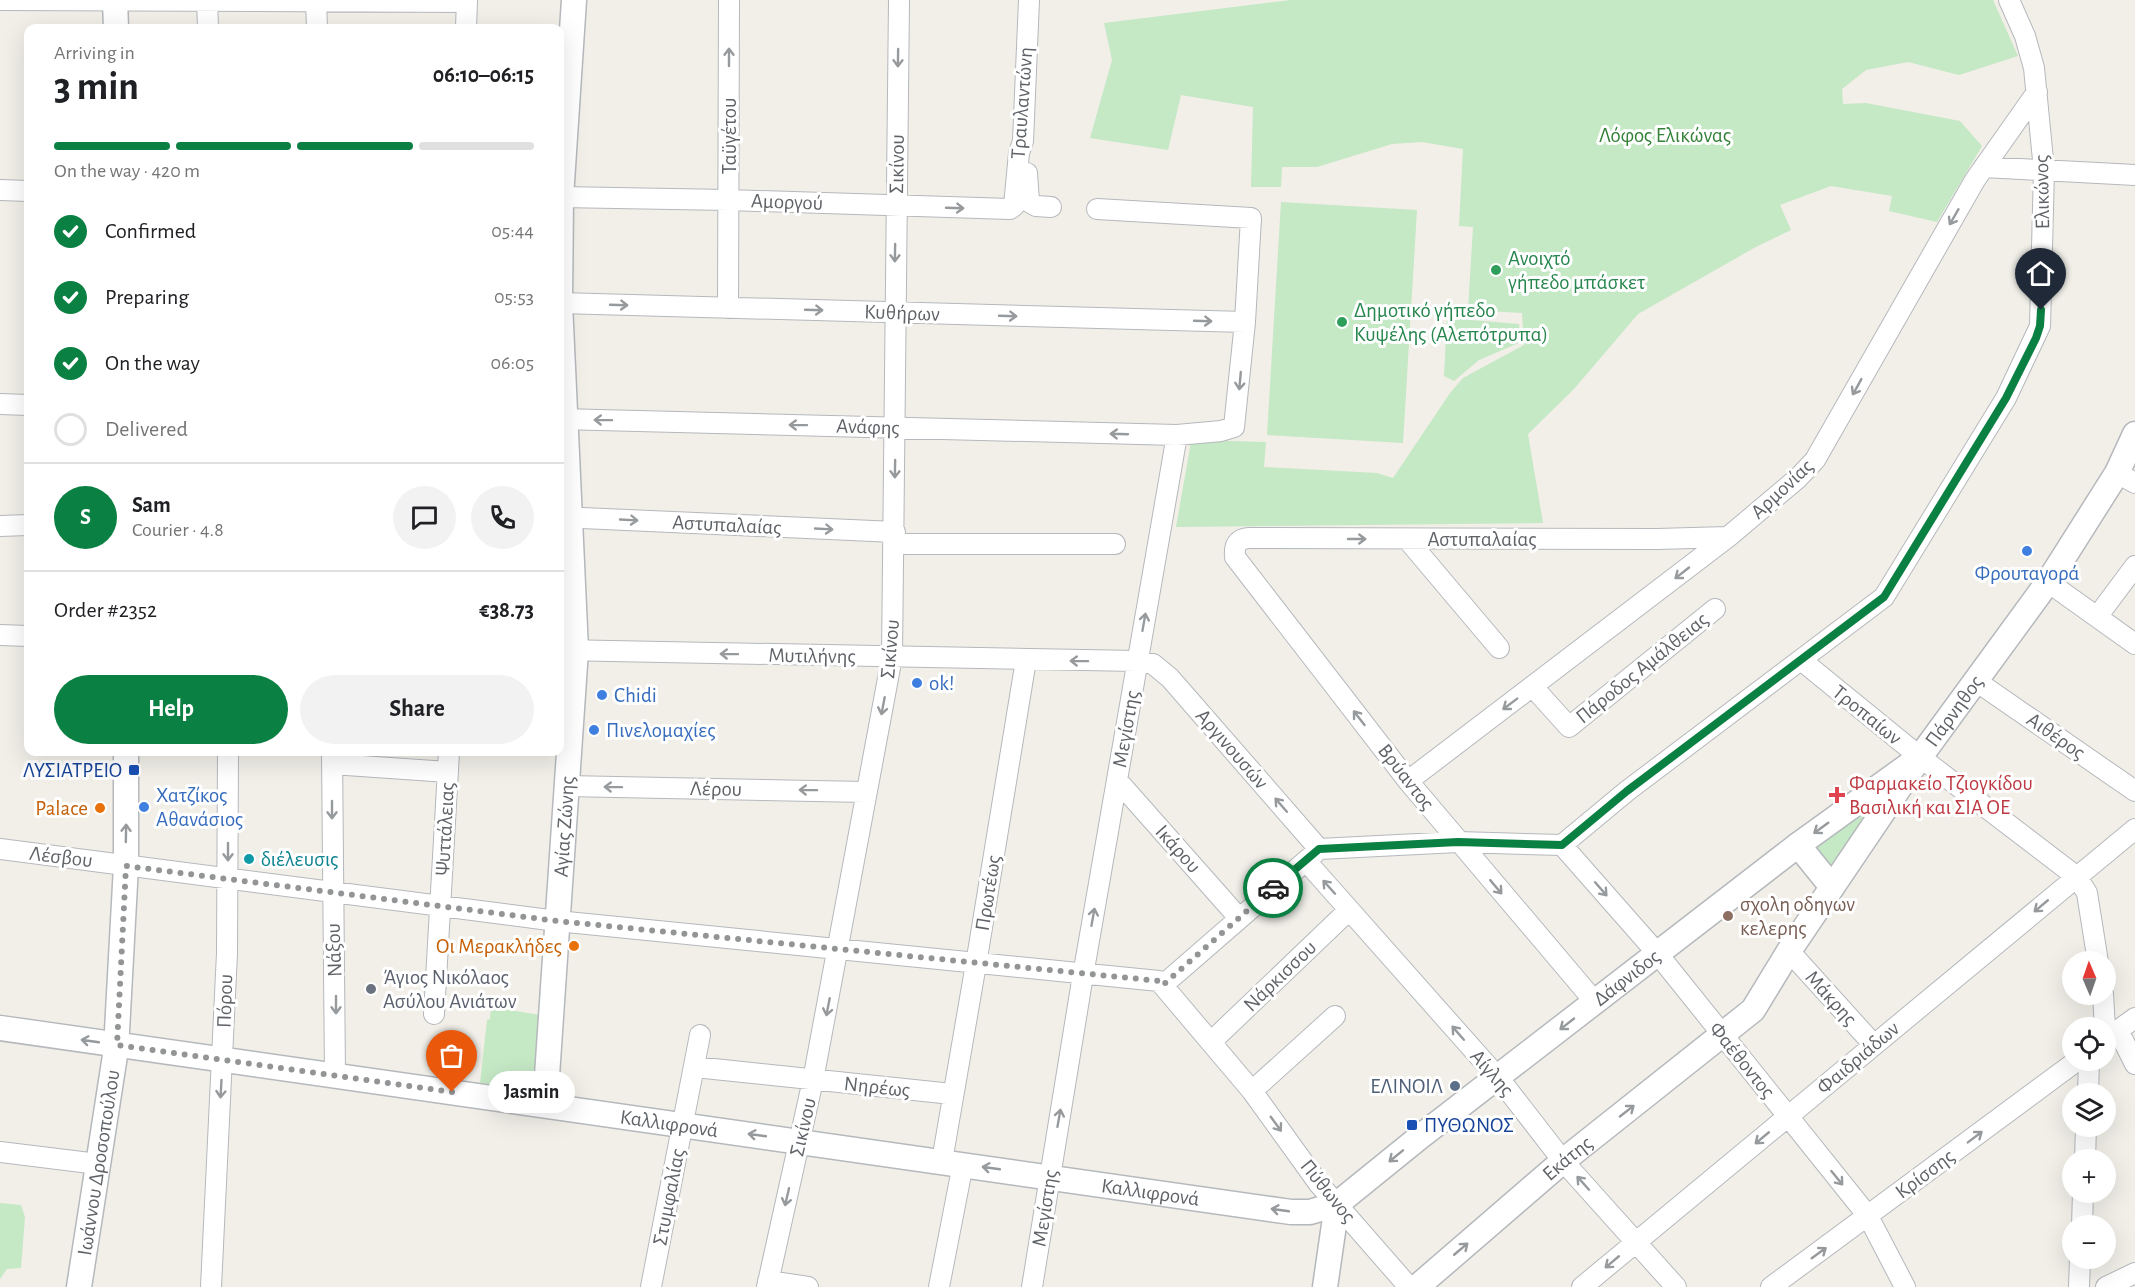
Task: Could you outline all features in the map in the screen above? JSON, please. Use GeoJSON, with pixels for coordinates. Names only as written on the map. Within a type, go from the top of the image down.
{"type":"FeatureCollection","features":[{"type":"Feature","properties":{"kind":"street"},"geometry":{"type":"LineString","coordinates":[[0,0],[467,1],[466,24]]}},
{"type":"Feature","properties":{"kind":"street"},"geometry":{"type":"LineString","coordinates":[[115,0],[116,24]]}},
{"type":"Feature","properties":{"kind":"street","name":"Αγίας Ζώνης"},"geometry":{"type":"LineString","coordinates":[[564,141],[574,0]]}},
{"type":"Feature","properties":{"kind":"street","name":"Ταϋγέτου"},"geometry":{"type":"LineString","coordinates":[[728,308],[729,0]]}},
{"type":"Feature","properties":{"kind":"street","name":"Σικίνου"},"geometry":{"type":"LineString","coordinates":[[768,1284],[839,949],[892,657],[899,0]]}},
{"type":"Feature","properties":{"kind":"street","name":"Τραυλαντώνη"},"geometry":{"type":"LineString","coordinates":[[1014,206],[1019,153],[1023,141],[1029,0]]}},
{"type":"Feature","properties":{"kind":"street","name":"Ελικώνος"},"geometry":{"type":"LineString","coordinates":[[1562,845],[1627,791],[1884,597],[2006,398],[2040,326],[2044,170],[2034,68],[2025,36],[2009,0]]}},
{"type":"Feature","properties":{"kind":"street"},"geometry":{"type":"LineString","coordinates":[[207,1],[208,24]]}},
{"type":"Feature","properties":{"kind":"street"},"geometry":{"type":"LineString","coordinates":[[316,1],[316,24]]}},
{"type":"Feature","properties":{"kind":"street","name":"Αρμονίας"},"geometry":{"type":"LineString","coordinates":[[1408,781],[1728,537],[1798,478],[1815,460],[1984,167],[2037,92]]}},
{"type":"Feature","properties":{"kind":"street"},"geometry":{"type":"LineString","coordinates":[[1023,141],[1027,155],[1029,202],[1036,206],[1051,207]]}},
{"type":"Feature","properties":{"kind":"street"},"geometry":{"type":"LineString","coordinates":[[1984,167],[2135,175]]}},
{"type":"Feature","properties":{"kind":"street"},"geometry":{"type":"LineString","coordinates":[[0,190],[24,191]]}},
{"type":"Feature","properties":{"kind":"street","name":"Αμοργού"},"geometry":{"type":"LineString","coordinates":[[564,197],[1005,209],[1014,206]]}},
{"type":"Feature","properties":{"kind":"street"},"geometry":{"type":"LineString","coordinates":[[1097,209],[1251,218],[1245,322],[1234,427],[1221,431],[1177,435]]}},
{"type":"Feature","properties":{"kind":"street","name":"Κυθήρων"},"geometry":{"type":"LineString","coordinates":[[564,303],[1245,322]]}},
{"type":"Feature","properties":{"kind":"street"},"geometry":{"type":"LineString","coordinates":[[0,404],[24,405]]}},
{"type":"Feature","properties":{"kind":"street","name":"Ανάφης"},"geometry":{"type":"LineString","coordinates":[[564,414],[896,428],[1177,435]]}},
{"type":"Feature","properties":{"kind":"street","name":"Μεγίστης"},"geometry":{"type":"LineString","coordinates":[[1032,1287],[1083,975],[1177,435]]}},
{"type":"Feature","properties":{"kind":"street","name":"Πάρνηθος"},"geometry":{"type":"LineString","coordinates":[[1722,1036],[1753,1010],[1789,951],[1920,757],[2126,478],[2135,435]]}},
{"type":"Feature","properties":{"kind":"street","name":"Αγίας Ζώνης"},"geometry":{"type":"LineString","coordinates":[[545,1105],[566,786],[568,650],[564,483]]}},
{"type":"Feature","properties":{"kind":"street","name":"Αστυπαλαίας"},"geometry":{"type":"LineString","coordinates":[[565,517],[895,538],[1115,544]]}},
{"type":"Feature","properties":{"kind":"street"},"geometry":{"type":"LineString","coordinates":[[0,526],[24,525]]}},
{"type":"Feature","properties":{"kind":"street","name":"Αστυπαλαίας"},"geometry":{"type":"LineString","coordinates":[[1237,542],[1249,538],[1657,539],[1728,537]]}},
{"type":"Feature","properties":{"kind":"street"},"geometry":{"type":"LineString","coordinates":[[1407,539],[1499,648]]}},
{"type":"Feature","properties":{"kind":"street","name":"Βρύαντος"},"geometry":{"type":"LineString","coordinates":[[1237,542],[1235,557],[1408,781],[1595,1002]]}},
{"type":"Feature","properties":{"kind":"street"},"geometry":{"type":"LineString","coordinates":[[2097,616],[2135,566]]}},
{"type":"Feature","properties":{"kind":"street"},"geometry":{"type":"LineString","coordinates":[[2048,582],[2135,644]]}},
{"type":"Feature","properties":{"kind":"street","name":"Πάροδος Αμάλθειας"},"geometry":{"type":"LineString","coordinates":[[1533,687],[1569,727],[1715,609]]}},
{"type":"Feature","properties":{"kind":"street"},"geometry":{"type":"LineString","coordinates":[[0,635],[24,636]]}},
{"type":"Feature","properties":{"kind":"street","name":"Μυτιλήνης"},"geometry":{"type":"LineString","coordinates":[[568,650],[1137,661]]}},
{"type":"Feature","properties":{"kind":"street","name":"Πρωτέως"},"geometry":{"type":"LineString","coordinates":[[939,1287],[952,1162],[952,1094],[976,964],[1026,660]]}},
{"type":"Feature","properties":{"kind":"street","name":"Τροπαίων"},"geometry":{"type":"LineString","coordinates":[[1801,660],[1920,757],[2077,877]]}},
{"type":"Feature","properties":{"kind":"street","name":"Αργινουσών"},"geometry":{"type":"LineString","coordinates":[[1137,661],[1152,664],[1170,678],[1312,855]]}},
{"type":"Feature","properties":{"kind":"street","name":"Αιθέρος"},"geometry":{"type":"LineString","coordinates":[[1976,681],[2135,791]]}},
{"type":"Feature","properties":{"kind":"street","name":"Ιωάννου Δροσοπούλου"},"geometry":{"type":"LineString","coordinates":[[79,1287],[117,1045],[126,866],[126,756]]}},
{"type":"Feature","properties":{"kind":"street","name":"Πόρου"},"geometry":{"type":"LineString","coordinates":[[211,1287],[223,1060],[228,880],[228,756]]}},
{"type":"Feature","properties":{"kind":"street","name":"Ψυττάλειας"},"geometry":{"type":"LineString","coordinates":[[434,1014],[449,756]]}},
{"type":"Feature","properties":{"kind":"street","name":"Δάφνιδος"},"geometry":{"type":"LineString","coordinates":[[1337,1204],[1798,844],[1920,757]]}},
{"type":"Feature","properties":{"kind":"street"},"geometry":{"type":"LineString","coordinates":[[332,758],[448,772]]}},
{"type":"Feature","properties":{"kind":"street","name":"Νάξου"},"geometry":{"type":"LineString","coordinates":[[332,758],[335,1076]]}},
{"type":"Feature","properties":{"kind":"street","name":"Ικάρου"},"geometry":{"type":"LineString","coordinates":[[1117,780],[1239,918]]}},
{"type":"Feature","properties":{"kind":"street","name":"Λέρου"},"geometry":{"type":"LineString","coordinates":[[566,786],[866,792]]}},
{"type":"Feature","properties":{"kind":"street","name":"Φαιδριάδων"},"geometry":{"type":"LineString","coordinates":[[1582,1287],[2135,828]]}},
{"type":"Feature","properties":{"kind":"street"},"geometry":{"type":"LineString","coordinates":[[1161,983],[1312,855],[1458,842],[1562,845]]}},
{"type":"Feature","properties":{"kind":"street"},"geometry":{"type":"LineString","coordinates":[[1798,844],[1832,887]]}},
{"type":"Feature","properties":{"kind":"street","name":"Φαέθοντος"},"geometry":{"type":"LineString","coordinates":[[1562,845],[1657,953],[1868,1216],[1905,1287]]}},
{"type":"Feature","properties":{"kind":"street","name":"Λέσβου"},"geometry":{"type":"LineString","coordinates":[[0,849],[557,921],[1161,983]]}},
{"type":"Feature","properties":{"kind":"street","name":"Αίγλης"},"geometry":{"type":"LineString","coordinates":[[1312,855],[1349,910],[1497,1077],[1563,1161],[1676,1287]]}},
{"type":"Feature","properties":{"kind":"street"},"geometry":{"type":"LineString","coordinates":[[2077,877],[2087,893],[2096,951]]}},
{"type":"Feature","properties":{"kind":"street","name":"Νάρκισσου"},"geometry":{"type":"LineString","coordinates":[[1210,1042],[1349,910]]}},
{"type":"Feature","properties":{"kind":"street","name":"Μάκρης"},"geometry":{"type":"LineString","coordinates":[[1789,951],[1874,1045]]}},
{"type":"Feature","properties":{"kind":"street","name":"Πύθωνος"},"geometry":{"type":"LineString","coordinates":[[1161,983],[1252,1091],[1319,1184],[1409,1287]]}},
{"type":"Feature","properties":{"kind":"street"},"geometry":{"type":"LineString","coordinates":[[1252,1091],[1335,1016]]}},
{"type":"Feature","properties":{"kind":"street"},"geometry":{"type":"LineString","coordinates":[[2116,1029],[2135,1018]]}},
{"type":"Feature","properties":{"kind":"street","name":"Καλλιφρονά"},"geometry":{"type":"LineString","coordinates":[[0,1028],[1298,1213],[1311,1212],[1337,1204]]}},
{"type":"Feature","properties":{"kind":"street","name":"Στυμφαλίας"},"geometry":{"type":"LineString","coordinates":[[651,1287],[700,1035]]}},
{"type":"Feature","properties":{"kind":"street","name":"Εκάτης"},"geometry":{"type":"LineString","coordinates":[[1417,1287],[1563,1161],[1722,1036]]}},
{"type":"Feature","properties":{"kind":"street"},"geometry":{"type":"LineString","coordinates":[[2116,1040],[2135,1064]]}},
{"type":"Feature","properties":{"kind":"street","name":"Νηρέως"},"geometry":{"type":"LineString","coordinates":[[694,1066],[952,1094]]}},
{"type":"Feature","properties":{"kind":"street","name":"Κρίσσης"},"geometry":{"type":"LineString","coordinates":[[1771,1287],[2063,1071]]}},
{"type":"Feature","properties":{"kind":"street"},"geometry":{"type":"LineString","coordinates":[[0,1152],[98,1164]]}},
{"type":"Feature","properties":{"kind":"street"},"geometry":{"type":"LineString","coordinates":[[1325,1287],[1337,1204]]}},
{"type":"Feature","properties":{"kind":"street"},"geometry":{"type":"LineString","coordinates":[[2079,1287],[2080,1269]]}},
{"type":"Feature","properties":{"kind":"street"},"geometry":{"type":"LineString","coordinates":[[2106,1287],[2135,1273]]}},
{"type":"Feature","properties":{"kind":"street"},"geometry":{"type":"LineString","coordinates":[[768,1284],[808,1287]]}},
{"type":"Feature","properties":{"kind":"green space","name":"Λόφος Ελικώνας"},"geometry":{"type":"Polygon","coordinates":[[[1291,0],[1993,0],[2018,56],[1959,75],[1908,62],[1866,70],[1842,89],[1843,104],[1866,103],[1960,121],[1982,146],[1937,222],[1889,211],[1892,196],[1831,186],[1780,205],[1791,230],[1754,248],[1638,314],[1574,389],[1528,434],[1543,523],[1176,527],[1191,442],[1196,440],[1266,442],[1264,467],[1377,473],[1393,478],[1450,393],[1463,378],[1524,345],[1522,313],[1468,310],[1473,227],[1459,226],[1463,149],[1422,142],[1392,144],[1317,167],[1282,167],[1281,187],[1251,187],[1253,107],[1181,95],[1168,150],[1090,138],[1112,60],[1104,23],[1291,0]]]}},
{"type":"Feature","properties":{"kind":"green space","name":"Δημοτικό γήπεδο Κυψέλης (Αλεπότρυπα)"},"geometry":{"type":"Polygon","coordinates":[[[1281,202],[1417,210],[1403,443],[1267,435],[1281,202]]]}},
{"type":"Feature","properties":{"kind":"green space"},"geometry":{"type":"Polygon","coordinates":[[[1447,318],[1519,324],[1521,342],[1479,360],[1454,381],[1444,376],[1447,318]]]}},
{"type":"Feature","properties":{"kind":"green space"},"geometry":{"type":"Polygon","coordinates":[[[1880,801],[1829,877],[1805,847],[1880,801]]]}},
{"type":"Feature","properties":{"kind":"green space"},"geometry":{"type":"Polygon","coordinates":[[[491,1007],[546,1016],[543,1091],[480,1083],[487,1020],[490,1019],[491,1007]]]}},
{"type":"Feature","properties":{"kind":"green space"},"geometry":{"type":"Polygon","coordinates":[[[0,1203],[21,1205],[25,1217],[21,1268],[7,1269],[0,1279],[0,1203]]]}},
{"type":"Feature","properties":{"kind":"way so far"},"geometry":{"type":"LineString","coordinates":[[452,1092],[117,1045],[126,866],[557,921],[1019,969],[1160,981],[1163,985],[1273,888]]}},
{"type":"Feature","properties":{"kind":"place","name":"Ανοιχτό γήπεδο μπάσκετ"},"geometry":{"type":"Point","coordinates":[1496,270]}},
{"type":"Feature","properties":{"kind":"place","name":"Δημοτικό γήπεδο Κυψέλης (Αλεπότρυπα)"},"geometry":{"type":"Point","coordinates":[1342,322]}},
{"type":"Feature","properties":{"kind":"place","name":"Φρουταγορά"},"geometry":{"type":"Point","coordinates":[2027,551]}},
{"type":"Feature","properties":{"kind":"place","name":"ok!"},"geometry":{"type":"Point","coordinates":[917,683]}},
{"type":"Feature","properties":{"kind":"place","name":"Chidi"},"geometry":{"type":"Point","coordinates":[602,695]}},
{"type":"Feature","properties":{"kind":"place","name":"Πινελομαχίες"},"geometry":{"type":"Point","coordinates":[594,730]}},
{"type":"Feature","properties":{"kind":"place","name":"ΛΥΣΙΑΤΡΕΙΟ"},"geometry":{"type":"Point","coordinates":[134,770]}},
{"type":"Feature","properties":{"kind":"place","name":"Φαρμακείο Τζιογκίδου Βασιλική και ΣΙΑ ΟΕ"},"geometry":{"type":"Point","coordinates":[1837,795]}},
{"type":"Feature","properties":{"kind":"place","name":"Χατζίκος Αθανάσιος"},"geometry":{"type":"Point","coordinates":[144,807]}},
{"type":"Feature","properties":{"kind":"place","name":"Palace"},"geometry":{"type":"Point","coordinates":[100,808]}},
{"type":"Feature","properties":{"kind":"place","name":"διέλευσις"},"geometry":{"type":"Point","coordinates":[249,859]}},
{"type":"Feature","properties":{"kind":"place","name":"σχολη οδηγων κελερης"},"geometry":{"type":"Point","coordinates":[1728,916]}},
{"type":"Feature","properties":{"kind":"place","name":"Οι Μερακλήδες"},"geometry":{"type":"Point","coordinates":[574,946]}},
{"type":"Feature","properties":{"kind":"place","name":"Άγιος Νικόλαος Ασύλου Ανιάτων"},"geometry":{"type":"Point","coordinates":[371,989]}},
{"type":"Feature","properties":{"kind":"place","name":"ΕΛΙΝΟΙΛ"},"geometry":{"type":"Point","coordinates":[1455,1086]}},
{"type":"Feature","properties":{"kind":"place","name":"Jasmin"},"geometry":{"type":"Point","coordinates":[452,1092]}},
{"type":"Feature","properties":{"kind":"place","name":"ΠΥΘΩΝΟΣ"},"geometry":{"type":"Point","coordinates":[1412,1125]}},
{"type":"Feature","properties":{"kind":"route"},"geometry":{"type":"LineString","coordinates":[[1273,888],[1319,849],[1458,842],[1562,845],[1627,791],[1884,597],[2006,398],[2036,338],[2040,326],[2041,310]]}}]}
